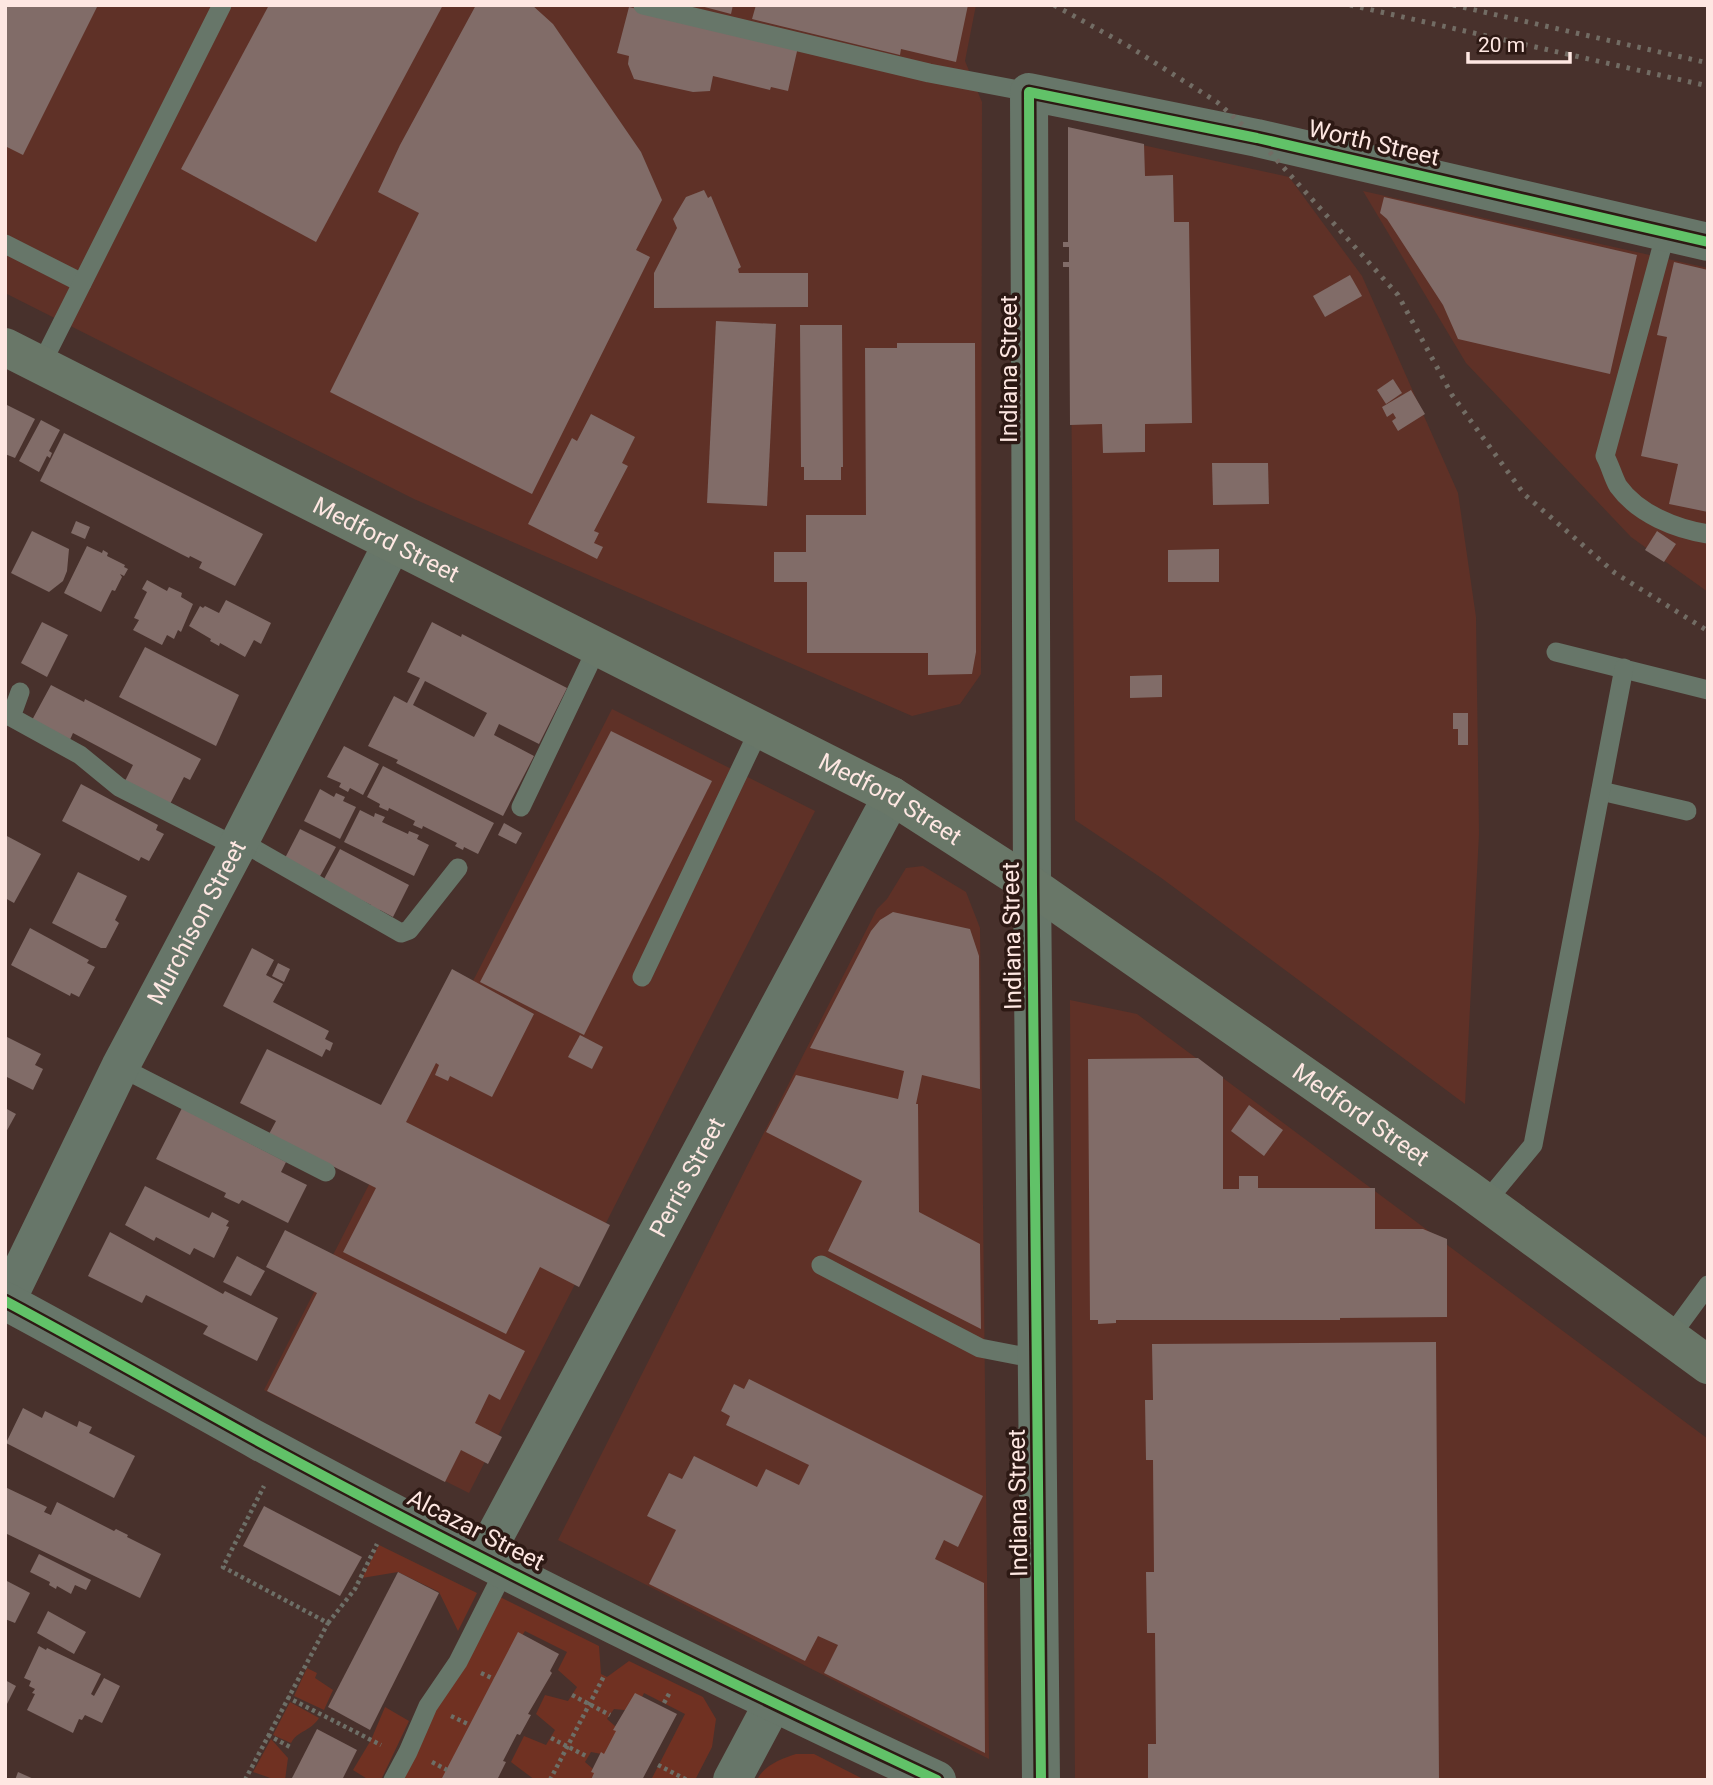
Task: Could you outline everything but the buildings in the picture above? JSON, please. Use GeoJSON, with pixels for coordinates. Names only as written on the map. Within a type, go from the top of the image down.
{"type":"FeatureCollection","features":[{"type":"Feature","properties":{"kind":"main road","name":"Medford Street"},"geometry":{"type":"LineString","coordinates":[[5,347],[892,796],[1032,886],[1485,1203],[1708,1365]]}},
{"type":"Feature","properties":{"kind":"street","name":"Worth Street"},"geometry":{"type":"LineString","coordinates":[[1029,92],[1257,138],[1708,242]]}},
{"type":"Feature","properties":{"kind":"street","name":"Indiana Street"},"geometry":{"type":"LineString","coordinates":[[1029,92],[1032,886],[1041,1780]]}},
{"type":"Feature","properties":{"kind":"street","name":"Murchison Street"},"geometry":{"type":"LineString","coordinates":[[6,1302],[120,1067],[239,844],[392,544]]}},
{"type":"Feature","properties":{"kind":"street","name":"Perris Street"},"geometry":{"type":"LineString","coordinates":[[494,1563],[892,796]]}},
{"type":"Feature","properties":{"kind":"street","name":"Alcazar Street"},"geometry":{"type":"LineString","coordinates":[[6,1302],[261,1443],[494,1563],[774,1703],[937,1780]]}},
{"type":"Feature","properties":{"kind":"street"},"geometry":{"type":"LineString","coordinates":[[733,1780],[774,1703]]}},
{"type":"Feature","properties":{"kind":"lane"},"geometry":{"type":"LineString","coordinates":[[41,365],[222,5]]}},
{"type":"Feature","properties":{"kind":"lane"},"geometry":{"type":"LineString","coordinates":[[643,5],[929,73],[1029,92]]}},
{"type":"Feature","properties":{"kind":"lane"},"geometry":{"type":"LineString","coordinates":[[1666,232],[1605,456],[1619,486],[1647,513],[1690,531],[1708,534]]}},
{"type":"Feature","properties":{"kind":"lane"},"geometry":{"type":"LineString","coordinates":[[5,244],[82,283]]}},
{"type":"Feature","properties":{"kind":"lane"},"geometry":{"type":"LineString","coordinates":[[521,807],[597,648]]}},
{"type":"Feature","properties":{"kind":"lane"},"geometry":{"type":"LineString","coordinates":[[1556,652],[1708,690]]}},
{"type":"Feature","properties":{"kind":"lane"},"geometry":{"type":"LineString","coordinates":[[1485,1203],[1533,1145],[1624,668]]}},
{"type":"Feature","properties":{"kind":"lane"},"geometry":{"type":"LineString","coordinates":[[20,692],[11,717],[80,755],[119,787],[239,844],[401,933],[410,930],[458,868]]}},
{"type":"Feature","properties":{"kind":"lane"},"geometry":{"type":"LineString","coordinates":[[642,977],[759,730]]}},
{"type":"Feature","properties":{"kind":"lane"},"geometry":{"type":"LineString","coordinates":[[1601,790],[1686,811]]}},
{"type":"Feature","properties":{"kind":"lane"},"geometry":{"type":"LineString","coordinates":[[120,1067],[326,1172]]}},
{"type":"Feature","properties":{"kind":"lane"},"geometry":{"type":"LineString","coordinates":[[821,1265],[980,1348],[1037,1359]]}},
{"type":"Feature","properties":{"kind":"lane"},"geometry":{"type":"LineString","coordinates":[[1670,1337],[1708,1285]]}},
{"type":"Feature","properties":{"kind":"lane"},"geometry":{"type":"LineString","coordinates":[[393,1780],[428,1706],[458,1662],[494,1563]]}},
{"type":"Feature","properties":{"kind":"path"},"geometry":{"type":"LineString","coordinates":[[274,1491],[263,1486],[223,1567],[328,1623]]}},
{"type":"Feature","properties":{"kind":"path"},"geometry":{"type":"LineString","coordinates":[[245,1780],[328,1623],[355,1589],[380,1539]]}},
{"type":"Feature","properties":{"kind":"path"},"geometry":{"type":"LineString","coordinates":[[551,1780],[604,1676]]}},
{"type":"Feature","properties":{"kind":"path"},"geometry":{"type":"LineString","coordinates":[[572,1695],[610,1715]]}},
{"type":"Feature","properties":{"kind":"path"},"geometry":{"type":"LineString","coordinates":[[287,1697],[394,1752],[408,1752]]}},
{"type":"Feature","properties":{"kind":"path"},"geometry":{"type":"LineString","coordinates":[[268,1735],[290,1747]]}},
{"type":"Feature","properties":{"kind":"path"},"geometry":{"type":"LineString","coordinates":[[551,1738],[588,1757]]}},
{"type":"Feature","properties":{"kind":"path"},"geometry":{"type":"LineString","coordinates":[[658,1765],[687,1780]]}},
{"type":"Feature","properties":{"kind":"shaded area"},"geometry":{"type":"Polygon","coordinates":[[[5,5],[976,5],[965,61],[982,102],[981,674],[960,704],[912,716],[414,499],[5,293],[5,5]]]}},
{"type":"Feature","properties":{"kind":"shaded area"},"geometry":{"type":"Polygon","coordinates":[[[1069,129],[1289,177],[1362,276],[1458,493],[1476,617],[1479,834],[1465,1104],[1160,877],[1075,820],[1069,129]]]}},
{"type":"Feature","properties":{"kind":"shaded area"},"geometry":{"type":"Polygon","coordinates":[[[1363,191],[1708,268],[1708,592],[1631,537],[1466,363],[1363,191]]]}},
{"type":"Feature","properties":{"kind":"shaded area"},"geometry":{"type":"Polygon","coordinates":[[[612,709],[815,811],[469,1493],[264,1390],[612,709]]]}},
{"type":"Feature","properties":{"kind":"shaded area"},"geometry":{"type":"Polygon","coordinates":[[[923,866],[966,892],[980,928],[989,1759],[558,1540],[877,909],[887,899],[906,868],[923,866]]]}},
{"type":"Feature","properties":{"kind":"shaded area"},"geometry":{"type":"Polygon","coordinates":[[[1070,1000],[1137,1014],[1708,1439],[1708,1780],[1075,1780],[1070,1000]]]}},
{"type":"Feature","properties":{"kind":"shaded area"},"geometry":{"type":"Polygon","coordinates":[[[379,1545],[477,1593],[458,1631],[439,1592],[398,1572],[362,1578],[379,1545]]]}},
{"type":"Feature","properties":{"kind":"shaded area"},"geometry":{"type":"Polygon","coordinates":[[[492,1593],[599,1646],[601,1674],[607,1677],[629,1661],[703,1697],[716,1719],[712,1747],[695,1780],[651,1780],[685,1714],[644,1693],[635,1711],[614,1709],[607,1719],[623,1733],[612,1756],[591,1752],[585,1762],[601,1776],[599,1780],[535,1780],[511,1762],[524,1736],[546,1745],[555,1730],[536,1714],[545,1695],[568,1701],[577,1687],[558,1670],[567,1652],[525,1631],[494,1679],[443,1780],[400,1780],[492,1593]]]}},
{"type":"Feature","properties":{"kind":"shaded area"},"geometry":{"type":"Polygon","coordinates":[[[307,1668],[317,1673],[315,1678],[333,1690],[324,1710],[294,1696],[307,1668]]]}},
{"type":"Feature","properties":{"kind":"shaded area"},"geometry":{"type":"Polygon","coordinates":[[[290,1702],[319,1718],[291,1743],[273,1735],[290,1702]]]}},
{"type":"Feature","properties":{"kind":"shaded area"},"geometry":{"type":"Polygon","coordinates":[[[385,1707],[409,1721],[381,1780],[369,1780],[353,1770],[371,1740],[385,1707]]]}},
{"type":"Feature","properties":{"kind":"shaded area"},"geometry":{"type":"Polygon","coordinates":[[[271,1739],[288,1758],[285,1780],[276,1780],[253,1772],[271,1739]]]}},
{"type":"Feature","properties":{"kind":"shaded area"},"geometry":{"type":"Polygon","coordinates":[[[796,1754],[814,1754],[865,1780],[757,1780],[768,1766],[796,1754]]]}},
{"type":"Feature","properties":{"kind":"railway"},"geometry":{"type":"LineString","coordinates":[[1054,5],[1130,47],[1217,102],[1257,138],[1398,295],[1452,395],[1524,494],[1615,573],[1708,631]]}},
{"type":"Feature","properties":{"kind":"railway"},"geometry":{"type":"LineString","coordinates":[[1350,5],[1708,86]]}},
{"type":"Feature","properties":{"kind":"railway"},"geometry":{"type":"LineString","coordinates":[[1453,5],[1708,63]]}},
{"type":"Feature","properties":{"kind":"cycle path"},"geometry":{"type":"LineString","coordinates":[[1041,1780],[1032,886],[1029,92],[1257,138],[1708,242]]}},
{"type":"Feature","properties":{"kind":"cycle path"},"geometry":{"type":"LineString","coordinates":[[5,1301],[260,1442],[427,1530],[680,1658],[937,1780]]}}]}
